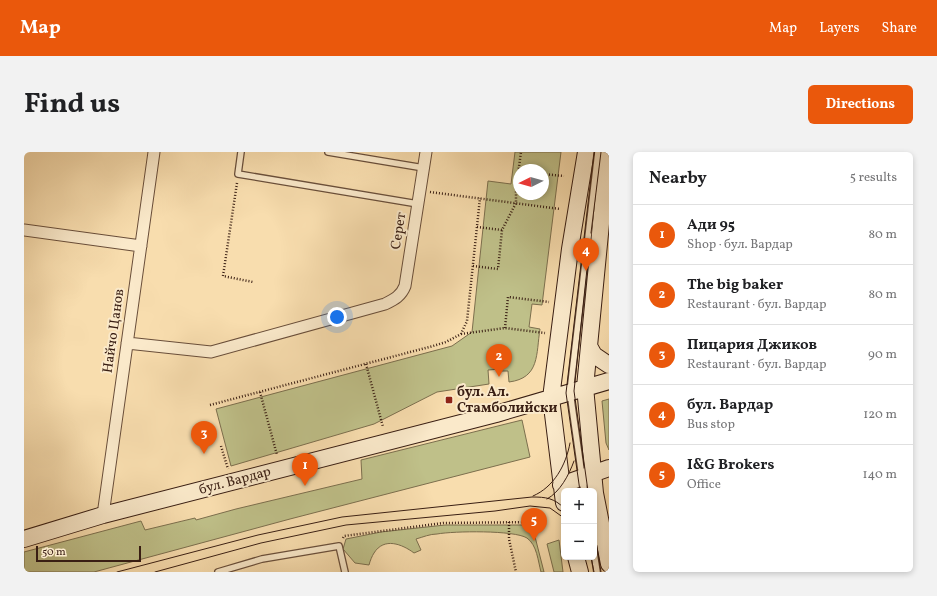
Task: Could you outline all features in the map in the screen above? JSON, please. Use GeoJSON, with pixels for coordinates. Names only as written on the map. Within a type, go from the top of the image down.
{"type":"FeatureCollection","features":[{"type":"Feature","properties":{"kind":"street","name":"Найчо Цанов"},"geometry":{"type":"LineString","coordinates":[[103,515],[154,152]]}},
{"type":"Feature","properties":{"kind":"street","name":"Серет"},"geometry":{"type":"LineString","coordinates":[[127,343],[211,352],[385,304],[395,299],[402,294],[405,286],[426,152]]}},
{"type":"Feature","properties":{"kind":"street"},"geometry":{"type":"LineString","coordinates":[[562,488],[551,398],[570,249],[586,152]]}},
{"type":"Feature","properties":{"kind":"street"},"geometry":{"type":"LineString","coordinates":[[608,152],[589,346],[578,390],[586,480],[598,513],[609,564]]}},
{"type":"Feature","properties":{"kind":"street"},"geometry":{"type":"LineString","coordinates":[[24,230],[141,246]]}},
{"type":"Feature","properties":{"kind":"street"},"geometry":{"type":"LineString","coordinates":[[589,346],[594,355],[609,366]]}},
{"type":"Feature","properties":{"kind":"street","name":"бул. Вардар"},"geometry":{"type":"LineString","coordinates":[[24,539],[103,515],[496,414],[609,381]]}},
{"type":"Feature","properties":{"kind":"street"},"geometry":{"type":"LineString","coordinates":[[561,485],[586,480],[609,468]]}},
{"type":"Feature","properties":{"kind":"street"},"geometry":{"type":"LineString","coordinates":[[577,560],[580,572]]}},
{"type":"Feature","properties":{"kind":"lane"},"geometry":{"type":"LineString","coordinates":[[241,152],[238,174],[418,204]]}},
{"type":"Feature","properties":{"kind":"lane"},"geometry":{"type":"LineString","coordinates":[[328,152],[424,168]]}},
{"type":"Feature","properties":{"kind":"lane"},"geometry":{"type":"LineString","coordinates":[[578,390],[598,152]]}},
{"type":"Feature","properties":{"kind":"lane"},"geometry":{"type":"LineString","coordinates":[[218,572],[262,559],[339,546],[345,572]]}},
{"type":"Feature","properties":{"kind":"lane"},"geometry":{"type":"LineString","coordinates":[[595,560],[597,572]]}},
{"type":"Feature","properties":{"kind":"path"},"geometry":{"type":"LineString","coordinates":[[520,164],[521,152]]}},
{"type":"Feature","properties":{"kind":"path"},"geometry":{"type":"LineString","coordinates":[[238,174],[223,276],[253,282]]}},
{"type":"Feature","properties":{"kind":"path"},"geometry":{"type":"LineString","coordinates":[[549,175],[564,176]]}},
{"type":"Feature","properties":{"kind":"path"},"geometry":{"type":"LineString","coordinates":[[420,190],[560,209]]}},
{"type":"Feature","properties":{"kind":"path"},"geometry":{"type":"LineString","coordinates":[[460,334],[467,321],[480,198]]}},
{"type":"Feature","properties":{"kind":"path"},"geometry":{"type":"LineString","coordinates":[[473,266],[498,269],[502,230],[516,203]]}},
{"type":"Feature","properties":{"kind":"path"},"geometry":{"type":"LineString","coordinates":[[477,227],[502,230]]}},
{"type":"Feature","properties":{"kind":"path"},"geometry":{"type":"LineString","coordinates":[[505,328],[508,297],[549,302]]}},
{"type":"Feature","properties":{"kind":"path"},"geometry":{"type":"LineString","coordinates":[[210,405],[433,346],[446,342],[460,334],[505,328],[545,333]]}},
{"type":"Feature","properties":{"kind":"path"},"geometry":{"type":"LineString","coordinates":[[366,364],[382,427]]}},
{"type":"Feature","properties":{"kind":"path"},"geometry":{"type":"LineString","coordinates":[[260,392],[278,458]]}},
{"type":"Feature","properties":{"kind":"path"},"geometry":{"type":"LineString","coordinates":[[221,446],[229,472]]}},
{"type":"Feature","properties":{"kind":"path"},"geometry":{"type":"LineString","coordinates":[[509,522],[509,539],[516,572]]}},
{"type":"Feature","properties":{"kind":"path"},"geometry":{"type":"LineString","coordinates":[[339,546],[344,536],[443,523],[540,522]]}},
{"type":"Feature","properties":{"kind":"green space"},"geometry":{"type":"Polygon","coordinates":[[[515,152],[561,152],[542,305],[532,304],[529,327],[540,329],[537,356],[535,363],[526,376],[519,380],[509,382],[508,371],[502,371],[501,369],[488,370],[489,384],[437,392],[374,424],[231,466],[216,409],[452,346],[472,332],[488,181],[511,184],[513,168],[513,200],[549,200],[549,164],[514,164],[515,152]]]}},
{"type":"Feature","properties":{"kind":"green space"},"geometry":{"type":"Polygon","coordinates":[[[609,399],[609,450],[606,443],[602,401],[609,399]]]}},
{"type":"Feature","properties":{"kind":"green space"},"geometry":{"type":"Polygon","coordinates":[[[522,420],[530,457],[290,519],[94,572],[24,572],[24,552],[141,521],[145,530],[195,518],[196,520],[362,479],[361,460],[522,420]]]}},
{"type":"Feature","properties":{"kind":"green space"},"geometry":{"type":"Polygon","coordinates":[[[445,525],[532,525],[544,572],[541,572],[537,554],[533,545],[527,538],[520,535],[497,532],[432,534],[416,539],[421,550],[414,553],[399,545],[383,545],[374,553],[369,565],[355,563],[343,549],[346,539],[381,532],[445,525]]]}},
{"type":"Feature","properties":{"kind":"green space"},"geometry":{"type":"Polygon","coordinates":[[[559,540],[563,572],[554,572],[547,544],[559,540]]]}},
{"type":"Feature","properties":{"kind":"tram line"},"geometry":{"type":"LineString","coordinates":[[580,488],[566,393],[594,152]]}},
{"type":"Feature","properties":{"kind":"tram line"},"geometry":{"type":"LineString","coordinates":[[591,233],[601,152]]}},
{"type":"Feature","properties":{"kind":"tram line"},"geometry":{"type":"LineString","coordinates":[[587,269],[574,391],[588,488]]}},
{"type":"Feature","properties":{"kind":"tram line"},"geometry":{"type":"LineString","coordinates":[[533,496],[547,487],[558,474],[562,467],[570,443]]}},
{"type":"Feature","properties":{"kind":"tram line"},"geometry":{"type":"LineString","coordinates":[[547,499],[552,496],[564,483],[574,461]]}},
{"type":"Feature","properties":{"kind":"tram line"},"geometry":{"type":"LineString","coordinates":[[117,572],[258,535],[342,517],[532,497],[550,499],[561,505]]}},
{"type":"Feature","properties":{"kind":"tram line"},"geometry":{"type":"LineString","coordinates":[[155,572],[261,543],[346,525],[495,511],[530,506],[550,508],[561,516]]}},
{"type":"Feature","properties":{"kind":"tram line"},"geometry":{"type":"LineString","coordinates":[[597,547],[601,572]]}},
{"type":"Feature","properties":{"kind":"tram line"},"geometry":{"type":"LineString","coordinates":[[592,560],[594,572]]}},
{"type":"Feature","properties":{"kind":"place","name":"бул. Вардар"},"geometry":{"type":"Point","coordinates":[586,271]}},
{"type":"Feature","properties":{"kind":"place","name":"The big baker"},"geometry":{"type":"Point","coordinates":[499,377]}},
{"type":"Feature","properties":{"kind":"place","name":"бул. Ал. Стамболийски"},"geometry":{"type":"Point","coordinates":[449,400]}},
{"type":"Feature","properties":{"kind":"place","name":"Пицария Джиков"},"geometry":{"type":"Point","coordinates":[204,454]}},
{"type":"Feature","properties":{"kind":"place","name":"Ади 95"},"geometry":{"type":"Point","coordinates":[305,486]}},
{"type":"Feature","properties":{"kind":"place","name":"I&G Brokers"},"geometry":{"type":"Point","coordinates":[534,541]}}]}
